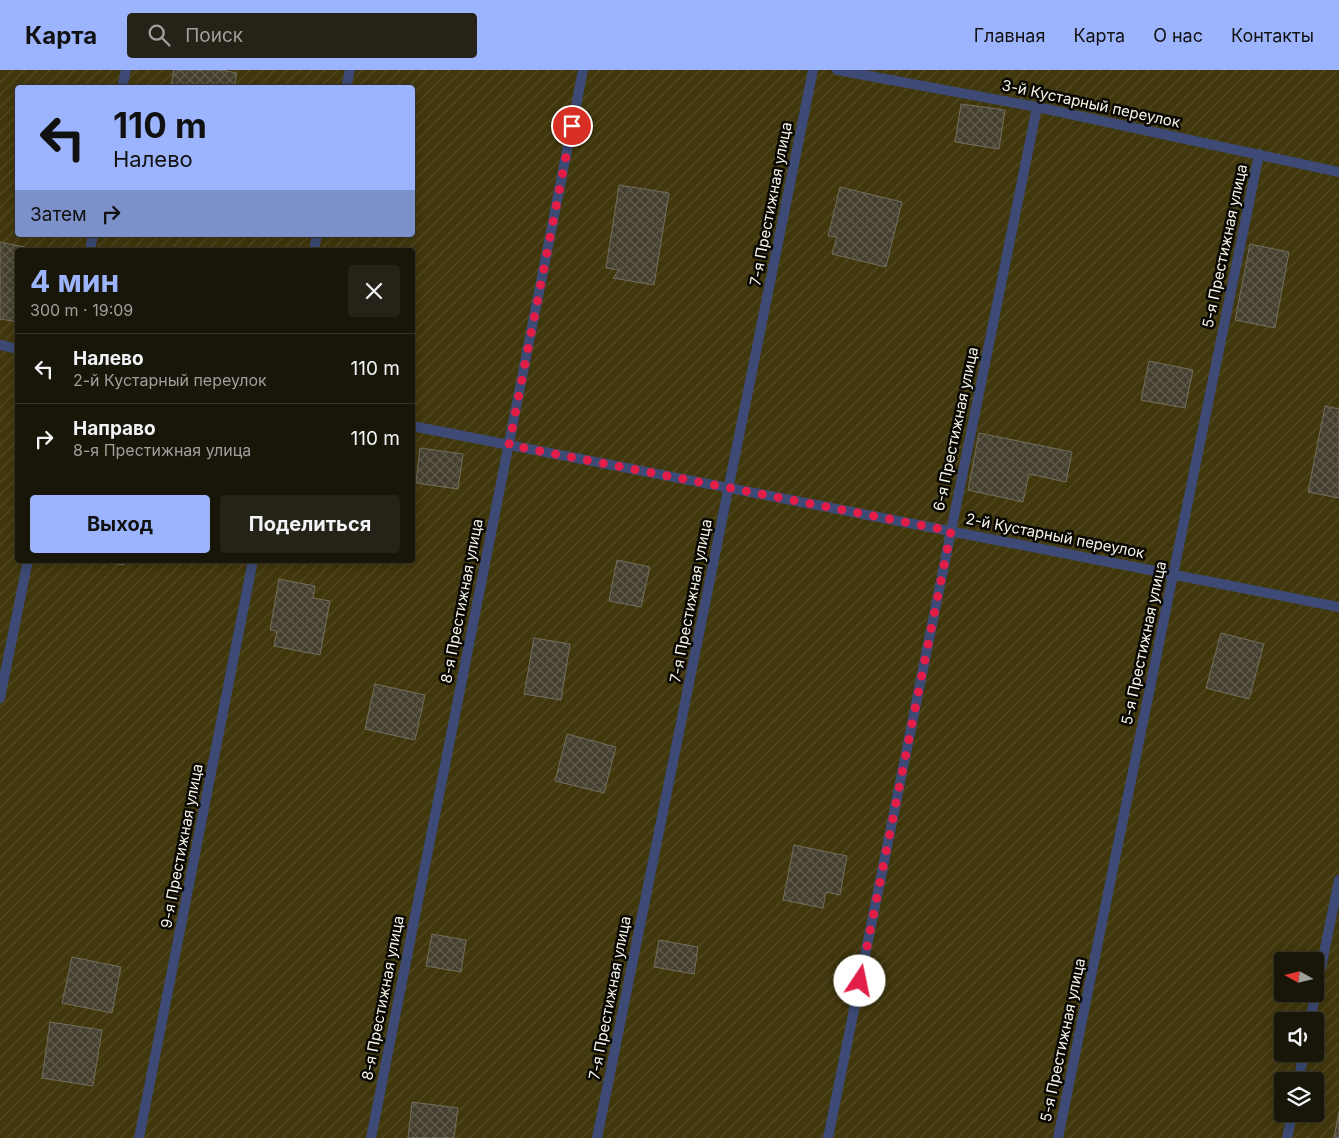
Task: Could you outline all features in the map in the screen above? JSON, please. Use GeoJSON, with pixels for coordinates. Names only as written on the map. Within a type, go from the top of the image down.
{"type":"FeatureCollection","features":[{"type":"Feature","properties":{"kind":"lane"},"geometry":{"type":"LineString","coordinates":[[123,85],[126,70]]}},
{"type":"Feature","properties":{"kind":"lane"},"geometry":{"type":"LineString","coordinates":[[347,85],[350,70]]}},
{"type":"Feature","properties":{"kind":"lane","name":"8-я Престижная улица"},"geometry":{"type":"LineString","coordinates":[[371,1138],[584,70]]}},
{"type":"Feature","properties":{"kind":"lane","name":"7-я Престижная улица"},"geometry":{"type":"LineString","coordinates":[[598,1138],[813,70]]}},
{"type":"Feature","properties":{"kind":"lane","name":"3-й Кустарный переулок"},"geometry":{"type":"LineString","coordinates":[[837,70],[1037,107],[1339,172]]}},
{"type":"Feature","properties":{"kind":"lane","name":"6-я Престижная улица"},"geometry":{"type":"LineString","coordinates":[[828,1138],[1037,107]]}},
{"type":"Feature","properties":{"kind":"lane","name":"5-я Престижная улица"},"geometry":{"type":"LineString","coordinates":[[1058,1138],[1259,154]]}},
{"type":"Feature","properties":{"kind":"lane"},"geometry":{"type":"LineString","coordinates":[[0,345],[15,348]]}},
{"type":"Feature","properties":{"kind":"lane","name":"2-й Кустарный переулок"},"geometry":{"type":"LineString","coordinates":[[415,427],[1339,607]]}},
{"type":"Feature","properties":{"kind":"lane"},"geometry":{"type":"LineString","coordinates":[[0,698],[27,563]]}},
{"type":"Feature","properties":{"kind":"lane","name":"9-я Престижная улица"},"geometry":{"type":"LineString","coordinates":[[139,1138],[252,563]]}},
{"type":"Feature","properties":{"kind":"lane"},"geometry":{"type":"LineString","coordinates":[[1312,1012],[1339,880]]}},
{"type":"Feature","properties":{"kind":"lane"},"geometry":{"type":"LineString","coordinates":[[1287,1138],[1290,1122]]}},
{"type":"Feature","properties":{"kind":"shaded area"},"geometry":{"type":"Polygon","coordinates":[[[0,70],[1339,70],[1339,1138],[0,1138],[0,70]]]}},
{"type":"Feature","properties":{"kind":"building"},"geometry":{"type":"Polygon","coordinates":[[[174,70],[221,70],[237,73],[235,85],[171,85],[174,70]]]}},
{"type":"Feature","properties":{"kind":"building"},"geometry":{"type":"Polygon","coordinates":[[[961,104],[1005,110],[999,149],[955,142],[961,104]]]}},
{"type":"Feature","properties":{"kind":"building"},"geometry":{"type":"Polygon","coordinates":[[[619,185],[669,193],[654,285],[613,278],[619,270],[606,268],[619,185]]]}},
{"type":"Feature","properties":{"kind":"building"},"geometry":{"type":"Polygon","coordinates":[[[840,187],[902,202],[886,267],[832,254],[837,237],[828,236],[840,187]]]}},
{"type":"Feature","properties":{"kind":"building"},"geometry":{"type":"Polygon","coordinates":[[[0,242],[29,248],[15,248],[15,322],[0,319],[0,242]]]}},
{"type":"Feature","properties":{"kind":"building"},"geometry":{"type":"Polygon","coordinates":[[[1250,244],[1289,252],[1275,328],[1235,320],[1250,244]]]}},
{"type":"Feature","properties":{"kind":"building"},"geometry":{"type":"Polygon","coordinates":[[[1149,361],[1193,370],[1185,408],[1141,400],[1149,361]]]}},
{"type":"Feature","properties":{"kind":"building"},"geometry":{"type":"Polygon","coordinates":[[[1325,406],[1339,409],[1339,498],[1308,492],[1325,406]]]}},
{"type":"Feature","properties":{"kind":"building"},"geometry":{"type":"Polygon","coordinates":[[[979,433],[1072,452],[1066,482],[1029,474],[1023,502],[968,490],[979,433]]]}},
{"type":"Feature","properties":{"kind":"building"},"geometry":{"type":"Polygon","coordinates":[[[420,448],[463,454],[458,489],[416,483],[420,448]]]}},
{"type":"Feature","properties":{"kind":"building"},"geometry":{"type":"Polygon","coordinates":[[[617,560],[650,567],[641,607],[609,601],[617,560]]]}},
{"type":"Feature","properties":{"kind":"building"},"geometry":{"type":"Polygon","coordinates":[[[279,579],[315,586],[313,598],[330,601],[320,655],[274,646],[277,631],[270,630],[279,579]]]}},
{"type":"Feature","properties":{"kind":"building"},"geometry":{"type":"Polygon","coordinates":[[[1221,633],[1264,644],[1249,699],[1206,688],[1221,633]]]}},
{"type":"Feature","properties":{"kind":"building"},"geometry":{"type":"Polygon","coordinates":[[[534,638],[570,644],[561,700],[524,694],[534,638]]]}},
{"type":"Feature","properties":{"kind":"building"},"geometry":{"type":"Polygon","coordinates":[[[375,684],[425,695],[415,740],[365,729],[375,684]]]}},
{"type":"Feature","properties":{"kind":"building"},"geometry":{"type":"Polygon","coordinates":[[[567,734],[616,747],[604,793],[555,781],[567,734]]]}},
{"type":"Feature","properties":{"kind":"building"},"geometry":{"type":"Polygon","coordinates":[[[794,845],[847,856],[840,895],[826,892],[823,908],[783,900],[794,845]]]}},
{"type":"Feature","properties":{"kind":"building"},"geometry":{"type":"Polygon","coordinates":[[[432,934],[466,940],[461,972],[426,966],[432,934]]]}},
{"type":"Feature","properties":{"kind":"building"},"geometry":{"type":"Polygon","coordinates":[[[659,940],[698,947],[694,974],[654,967],[659,940]]]}},
{"type":"Feature","properties":{"kind":"building"},"geometry":{"type":"Polygon","coordinates":[[[72,957],[121,967],[112,1013],[62,1003],[72,957]]]}},
{"type":"Feature","properties":{"kind":"building"},"geometry":{"type":"Polygon","coordinates":[[[50,1022],[102,1030],[93,1086],[42,1078],[50,1022]]]}},
{"type":"Feature","properties":{"kind":"building"},"geometry":{"type":"Polygon","coordinates":[[[412,1102],[458,1108],[454,1138],[408,1138],[412,1102]]]}},
{"type":"Feature","properties":{"kind":"building"},"geometry":{"type":"Polygon","coordinates":[[[1339,1111],[1339,1138],[1334,1138],[1339,1111]]]}},
{"type":"Feature","properties":{"kind":"route"},"geometry":{"type":"LineString","coordinates":[[572,126],[509,445],[951,531],[860,981]]}}]}
